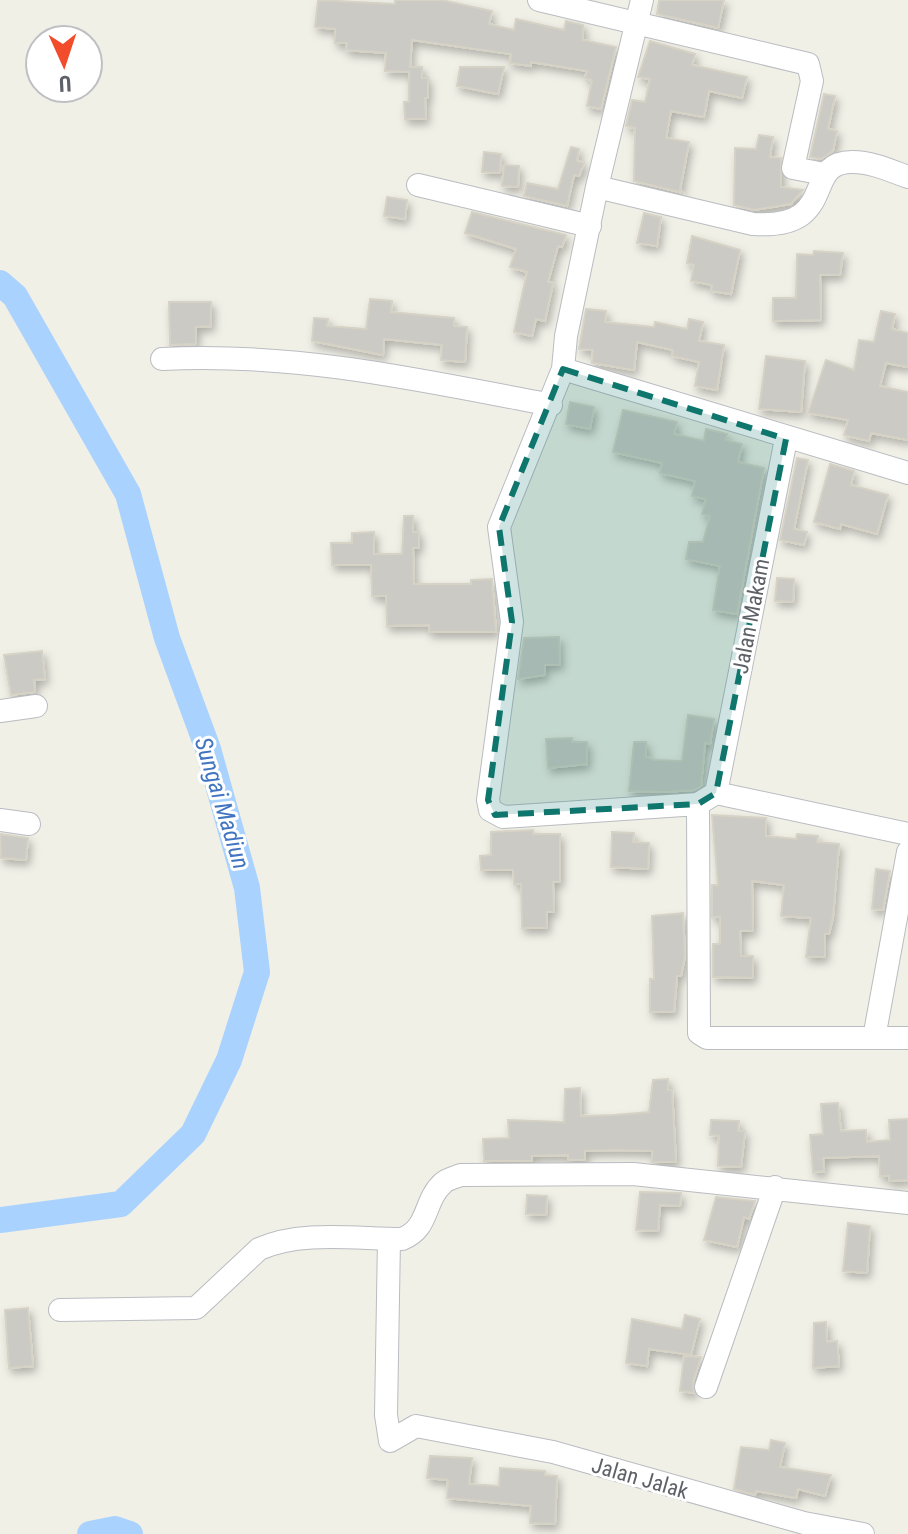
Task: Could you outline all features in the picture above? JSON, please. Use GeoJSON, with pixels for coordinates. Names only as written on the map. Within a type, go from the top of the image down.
{"type":"FeatureCollection","features":[{"type":"Feature","properties":{"kind":"street"},"geometry":{"type":"LineString","coordinates":[[539,0],[640,11],[808,64],[812,81],[793,168],[824,174],[851,161],[869,163],[908,177]]}},
{"type":"Feature","properties":{"kind":"street"},"geometry":{"type":"LineString","coordinates":[[640,11],[597,187],[566,336],[563,369],[499,527],[512,622],[488,800],[490,810],[503,817],[707,798],[908,834]]}},
{"type":"Feature","properties":{"kind":"street"},"geometry":{"type":"LineString","coordinates":[[597,187],[753,224],[778,226],[805,216],[813,205],[824,174]]}},
{"type":"Feature","properties":{"kind":"street"},"geometry":{"type":"LineString","coordinates":[[418,185],[590,226]]}},
{"type":"Feature","properties":{"kind":"street"},"geometry":{"type":"LineString","coordinates":[[162,359],[203,357],[364,369],[551,405]]}},
{"type":"Feature","properties":{"kind":"street"},"geometry":{"type":"LineString","coordinates":[[563,369],[786,439],[908,473]]}},
{"type":"Feature","properties":{"kind":"street","name":"Jalan Makam"},"geometry":{"type":"LineString","coordinates":[[786,439],[707,798],[699,1033],[707,1038],[874,1038]]}},
{"type":"Feature","properties":{"kind":"street"},"geometry":{"type":"LineString","coordinates":[[0,711],[36,706]]}},
{"type":"Feature","properties":{"kind":"street"},"geometry":{"type":"LineString","coordinates":[[0,820],[29,824]]}},
{"type":"Feature","properties":{"kind":"street"},"geometry":{"type":"LineString","coordinates":[[908,852],[874,1038],[908,1038]]}},
{"type":"Feature","properties":{"kind":"street"},"geometry":{"type":"LineString","coordinates":[[60,1310],[196,1308],[259,1249],[271,1244],[297,1239],[389,1239],[415,1234],[443,1183],[461,1175],[633,1174],[908,1203]]}},
{"type":"Feature","properties":{"kind":"street"},"geometry":{"type":"LineString","coordinates":[[706,1387],[775,1187]]}},
{"type":"Feature","properties":{"kind":"street","name":"Jalan Jalak"},"geometry":{"type":"LineString","coordinates":[[389,1239],[386,1415],[390,1441],[416,1426],[553,1452],[804,1523],[863,1534]]}},
{"type":"Feature","properties":{"kind":"highlighted area"},"geometry":{"type":"Polygon","coordinates":[[[563,369],[786,439],[716,793],[698,804],[495,815],[488,800],[512,622],[499,527],[563,369]]]}},
{"type":"Feature","properties":{"kind":"building"},"geometry":{"type":"Polygon","coordinates":[[[318,0],[395,4],[395,0],[442,0],[492,11],[489,24],[514,30],[516,19],[564,30],[566,21],[583,25],[583,40],[616,47],[601,109],[587,106],[592,80],[585,78],[587,71],[531,62],[531,66],[510,63],[511,54],[412,40],[410,67],[422,67],[422,78],[428,78],[428,98],[425,98],[426,119],[405,119],[404,102],[409,102],[409,72],[385,71],[386,53],[346,50],[347,43],[335,43],[335,29],[315,27],[318,0]]]}},
{"type":"Feature","properties":{"kind":"building"},"geometry":{"type":"Polygon","coordinates":[[[659,0],[724,0],[718,28],[657,14],[659,0]]]}},
{"type":"Feature","properties":{"kind":"building"},"geometry":{"type":"Polygon","coordinates":[[[650,41],[695,54],[692,65],[747,77],[742,98],[709,91],[704,117],[671,111],[666,138],[689,142],[680,190],[683,193],[634,181],[635,128],[626,126],[632,100],[645,102],[650,79],[638,77],[650,41]]]}},
{"type":"Feature","properties":{"kind":"building"},"geometry":{"type":"Polygon","coordinates":[[[460,67],[504,67],[498,94],[457,86],[460,67]]]}},
{"type":"Feature","properties":{"kind":"building"},"geometry":{"type":"Polygon","coordinates":[[[824,94],[835,96],[828,129],[837,131],[833,151],[821,159],[810,157],[824,94]]]}},
{"type":"Feature","properties":{"kind":"building"},"geometry":{"type":"Polygon","coordinates":[[[759,135],[773,137],[770,157],[781,158],[781,187],[803,190],[791,204],[754,210],[734,205],[735,148],[756,149],[759,135]]]}},
{"type":"Feature","properties":{"kind":"building"},"geometry":{"type":"Polygon","coordinates":[[[571,147],[579,149],[577,161],[584,163],[579,176],[574,175],[567,206],[524,196],[527,183],[558,189],[571,147]]]}},
{"type":"Feature","properties":{"kind":"building"},"geometry":{"type":"Polygon","coordinates":[[[484,152],[501,154],[500,173],[482,172],[484,152]]]}},
{"type":"Feature","properties":{"kind":"building"},"geometry":{"type":"Polygon","coordinates":[[[504,165],[519,166],[518,187],[502,186],[504,165]]]}},
{"type":"Feature","properties":{"kind":"building"},"geometry":{"type":"Polygon","coordinates":[[[387,197],[407,200],[405,219],[384,216],[387,197]]]}},
{"type":"Feature","properties":{"kind":"building"},"geometry":{"type":"Polygon","coordinates":[[[472,212],[566,235],[562,247],[558,246],[548,282],[553,283],[545,321],[536,319],[532,336],[514,332],[527,272],[510,267],[516,249],[465,233],[472,212]]]}},
{"type":"Feature","properties":{"kind":"building"},"geometry":{"type":"Polygon","coordinates":[[[644,213],[661,217],[657,246],[637,243],[644,213]]]}},
{"type":"Feature","properties":{"kind":"building"},"geometry":{"type":"Polygon","coordinates":[[[692,236],[740,250],[731,294],[711,291],[712,285],[691,281],[694,265],[687,263],[692,236]]]}},
{"type":"Feature","properties":{"kind":"building"},"geometry":{"type":"Polygon","coordinates":[[[814,251],[843,253],[840,275],[820,275],[821,320],[773,321],[773,298],[796,298],[797,254],[813,255],[814,251]]]}},
{"type":"Feature","properties":{"kind":"building"},"geometry":{"type":"Polygon","coordinates":[[[370,299],[392,301],[391,312],[454,318],[454,326],[467,327],[465,362],[441,360],[442,345],[384,339],[383,355],[312,341],[314,318],[328,319],[327,326],[366,329],[370,299]]]}},
{"type":"Feature","properties":{"kind":"building"},"geometry":{"type":"Polygon","coordinates":[[[169,302],[211,302],[211,326],[196,327],[196,344],[170,345],[169,302]]]}},
{"type":"Feature","properties":{"kind":"building"},"geometry":{"type":"Polygon","coordinates":[[[586,309],[606,311],[605,322],[654,327],[655,322],[687,329],[689,319],[703,322],[699,341],[724,345],[717,390],[695,386],[699,362],[672,356],[673,350],[637,342],[634,370],[592,363],[593,350],[579,349],[586,309]]]}},
{"type":"Feature","properties":{"kind":"building"},"geometry":{"type":"Polygon","coordinates":[[[881,311],[895,314],[892,329],[908,333],[908,367],[886,363],[880,386],[908,392],[908,440],[871,433],[869,441],[844,435],[848,420],[808,413],[826,360],[854,370],[859,340],[874,342],[881,311]]]}},
{"type":"Feature","properties":{"kind":"building"},"geometry":{"type":"Polygon","coordinates":[[[766,356],[805,361],[801,412],[759,409],[766,356]]]}},
{"type":"Feature","properties":{"kind":"building"},"geometry":{"type":"Polygon","coordinates":[[[570,402],[594,407],[590,429],[566,424],[570,402]]]}},
{"type":"Feature","properties":{"kind":"building"},"geometry":{"type":"Polygon","coordinates":[[[623,410],[677,422],[674,434],[704,441],[706,429],[727,434],[725,440],[742,444],[738,462],[764,468],[737,614],[713,610],[720,566],[686,559],[689,542],[703,542],[710,516],[702,514],[706,499],[692,496],[695,481],[660,473],[662,463],[613,452],[623,410]]]}},
{"type":"Feature","properties":{"kind":"building"},"geometry":{"type":"Polygon","coordinates":[[[797,458],[808,460],[794,529],[807,532],[804,545],[780,540],[797,458]]]}},
{"type":"Feature","properties":{"kind":"building"},"geometry":{"type":"Polygon","coordinates":[[[830,464],[854,471],[851,485],[888,495],[877,534],[841,524],[840,529],[814,522],[830,464]]]}},
{"type":"Feature","properties":{"kind":"building"},"geometry":{"type":"Polygon","coordinates":[[[404,516],[413,516],[413,532],[419,532],[419,548],[413,548],[414,584],[471,584],[471,580],[492,579],[496,632],[429,632],[429,625],[387,626],[386,596],[372,596],[371,565],[332,565],[331,543],[352,543],[352,533],[374,532],[374,554],[402,554],[404,516]]]}},
{"type":"Feature","properties":{"kind":"building"},"geometry":{"type":"Polygon","coordinates":[[[777,578],[794,579],[793,602],[775,601],[777,578]]]}},
{"type":"Feature","properties":{"kind":"building"},"geometry":{"type":"Polygon","coordinates":[[[559,637],[560,665],[545,665],[545,675],[518,679],[524,638],[559,637]]]}},
{"type":"Feature","properties":{"kind":"building"},"geometry":{"type":"Polygon","coordinates":[[[42,651],[45,679],[34,680],[35,692],[11,695],[4,655],[42,651]]]}},
{"type":"Feature","properties":{"kind":"building"},"geometry":{"type":"Polygon","coordinates":[[[688,715],[714,719],[710,744],[705,743],[701,786],[694,790],[629,791],[634,742],[646,742],[646,756],[653,760],[682,761],[688,715]]]}},
{"type":"Feature","properties":{"kind":"building"},"geometry":{"type":"Polygon","coordinates":[[[572,738],[572,742],[587,742],[587,764],[548,768],[546,739],[572,738]]]}},
{"type":"Feature","properties":{"kind":"building"},"geometry":{"type":"Polygon","coordinates":[[[712,815],[766,818],[766,836],[796,839],[797,834],[818,836],[817,842],[839,844],[833,917],[829,934],[825,934],[825,957],[806,957],[811,918],[781,916],[784,885],[752,881],[753,931],[740,931],[741,956],[753,956],[753,978],[713,977],[713,944],[720,944],[720,917],[712,917],[712,885],[718,885],[712,815]]]}},
{"type":"Feature","properties":{"kind":"building"},"geometry":{"type":"Polygon","coordinates":[[[533,830],[533,834],[560,834],[560,882],[553,882],[554,912],[547,912],[547,928],[522,928],[521,884],[514,884],[513,870],[481,870],[480,856],[491,855],[491,832],[533,830]]]}},
{"type":"Feature","properties":{"kind":"building"},"geometry":{"type":"Polygon","coordinates":[[[612,832],[634,833],[633,842],[649,843],[648,869],[611,867],[612,832]]]}},
{"type":"Feature","properties":{"kind":"building"},"geometry":{"type":"Polygon","coordinates":[[[0,834],[28,838],[26,860],[1,858],[0,834]]]}},
{"type":"Feature","properties":{"kind":"building"},"geometry":{"type":"Polygon","coordinates":[[[876,869],[890,871],[883,910],[872,909],[876,869]]]}},
{"type":"Feature","properties":{"kind":"building"},"geometry":{"type":"Polygon","coordinates":[[[683,913],[685,956],[681,976],[677,976],[674,1012],[650,1012],[650,979],[654,979],[652,916],[683,913]]]}},
{"type":"Feature","properties":{"kind":"building"},"geometry":{"type":"Polygon","coordinates":[[[668,1079],[668,1090],[672,1090],[676,1162],[652,1162],[652,1151],[616,1150],[585,1151],[585,1160],[568,1160],[568,1155],[532,1156],[532,1161],[484,1161],[483,1139],[509,1138],[508,1120],[564,1122],[565,1089],[580,1088],[581,1116],[649,1112],[653,1080],[668,1079]]]}},
{"type":"Feature","properties":{"kind":"building"},"geometry":{"type":"Polygon","coordinates":[[[838,1103],[841,1131],[866,1130],[867,1142],[890,1140],[889,1120],[908,1119],[908,1180],[889,1181],[889,1176],[880,1176],[879,1156],[823,1158],[824,1171],[813,1172],[810,1135],[823,1134],[821,1104],[838,1103]]]}},
{"type":"Feature","properties":{"kind":"building"},"geometry":{"type":"Polygon","coordinates":[[[711,1120],[739,1121],[738,1131],[745,1131],[741,1167],[718,1166],[719,1136],[710,1135],[711,1120]]]}},
{"type":"Feature","properties":{"kind":"building"},"geometry":{"type":"Polygon","coordinates":[[[640,1192],[681,1193],[680,1206],[660,1205],[658,1231],[636,1230],[640,1192]]]}},
{"type":"Feature","properties":{"kind":"building"},"geometry":{"type":"Polygon","coordinates":[[[527,1195],[547,1196],[546,1215],[526,1214],[527,1195]]]}},
{"type":"Feature","properties":{"kind":"building"},"geometry":{"type":"Polygon","coordinates":[[[716,1197],[755,1201],[749,1219],[744,1217],[737,1247],[704,1240],[716,1197]]]}},
{"type":"Feature","properties":{"kind":"building"},"geometry":{"type":"Polygon","coordinates":[[[848,1223],[870,1226],[867,1273],[843,1271],[848,1223]]]}},
{"type":"Feature","properties":{"kind":"building"},"geometry":{"type":"Polygon","coordinates":[[[28,1308],[33,1366],[9,1368],[5,1310],[28,1308]]]}},
{"type":"Feature","properties":{"kind":"building"},"geometry":{"type":"Polygon","coordinates":[[[685,1315],[700,1319],[691,1355],[649,1349],[647,1366],[626,1363],[632,1319],[682,1329],[685,1315]]]}},
{"type":"Feature","properties":{"kind":"building"},"geometry":{"type":"Polygon","coordinates":[[[826,1322],[827,1342],[837,1341],[839,1366],[813,1368],[814,1323],[826,1322]]]}},
{"type":"Feature","properties":{"kind":"building"},"geometry":{"type":"Polygon","coordinates":[[[684,1356],[701,1357],[693,1382],[694,1393],[680,1391],[684,1356]]]}},
{"type":"Feature","properties":{"kind":"building"},"geometry":{"type":"Polygon","coordinates":[[[771,1440],[785,1443],[780,1467],[831,1475],[825,1496],[798,1489],[796,1498],[756,1491],[755,1495],[734,1489],[741,1447],[769,1450],[771,1440]]]}},
{"type":"Feature","properties":{"kind":"building"},"geometry":{"type":"Polygon","coordinates":[[[430,1456],[472,1458],[469,1484],[499,1486],[500,1468],[545,1471],[545,1475],[557,1476],[555,1524],[530,1523],[531,1506],[447,1498],[448,1480],[427,1478],[430,1456]]]}},
{"type":"Feature","properties":{"kind":"waterway","name":"Sungai Madiun"},"geometry":{"type":"LineString","coordinates":[[0,283],[15,296],[128,494],[167,638],[208,749],[247,888],[257,972],[229,1060],[193,1134],[121,1204],[0,1220]]}},
{"type":"Feature","properties":{"kind":"waterway","name":"Sungai Madiun"},"geometry":{"type":"LineString","coordinates":[[90,1534],[115,1529],[130,1534]]}}]}
